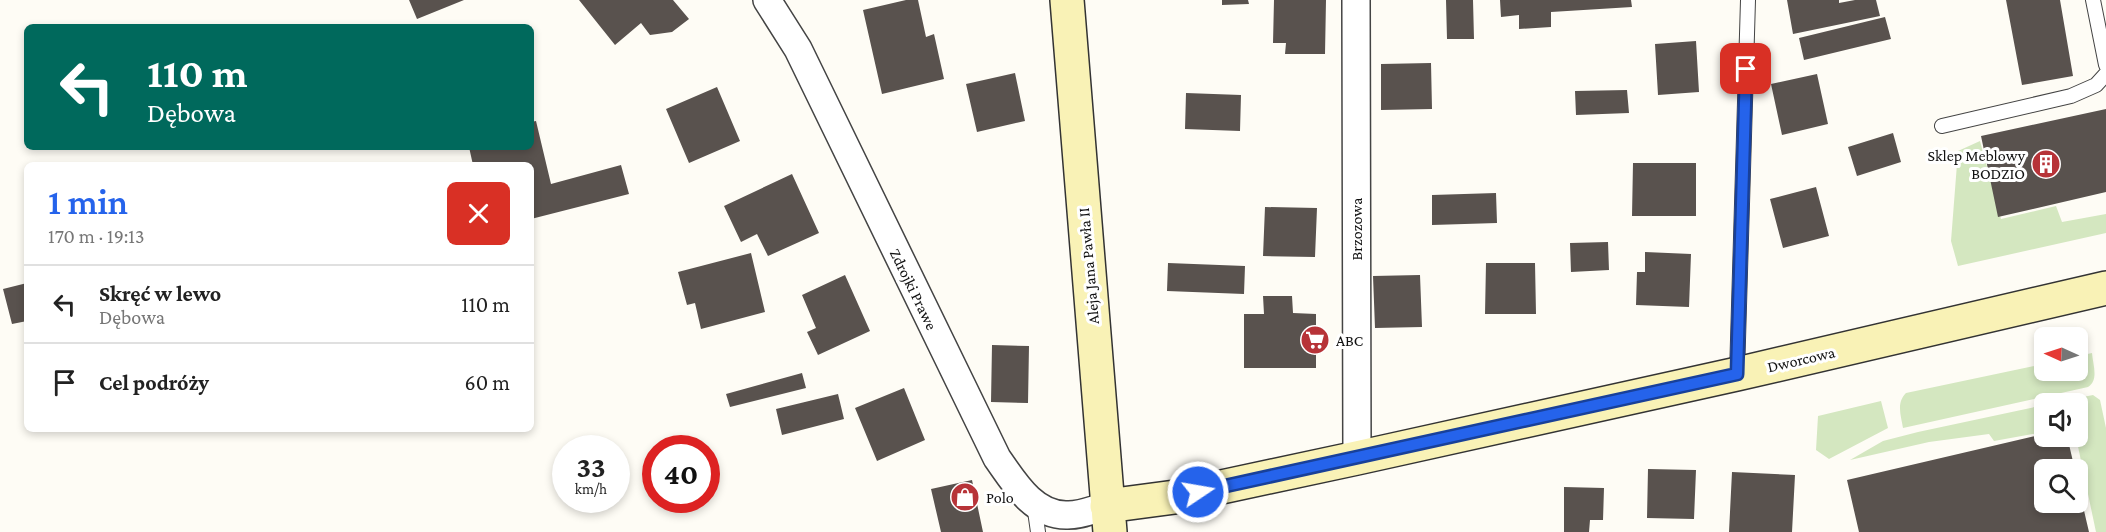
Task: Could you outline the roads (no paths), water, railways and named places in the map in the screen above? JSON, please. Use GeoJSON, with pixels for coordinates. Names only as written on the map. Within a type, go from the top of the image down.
{"type":"FeatureCollection","features":[{"type":"Feature","properties":{"kind":"street","name":"Zdrojki Prawe"},"geometry":{"type":"LineString","coordinates":[[767,0],[798,49],[997,458],[1023,494],[1046,510],[1068,516],[1108,519]]}},
{"type":"Feature","properties":{"kind":"street","name":"Aleja Jana Pawła II"},"geometry":{"type":"LineString","coordinates":[[1066,0],[1108,519]]}},
{"type":"Feature","properties":{"kind":"street","name":"Brzozowa"},"geometry":{"type":"LineString","coordinates":[[1356,0],[1357,458]]}},
{"type":"Feature","properties":{"kind":"street","name":"Dworcowa"},"geometry":{"type":"LineString","coordinates":[[1108,519],[1175,496],[1737,374],[2106,288]]}},
{"type":"Feature","properties":{"kind":"lane"},"geometry":{"type":"LineString","coordinates":[[1737,374],[1748,0]]}},
{"type":"Feature","properties":{"kind":"lane"},"geometry":{"type":"LineString","coordinates":[[2093,0],[2106,65]]}},
{"type":"Feature","properties":{"kind":"lane"},"geometry":{"type":"LineString","coordinates":[[1942,126],[2071,96],[2096,85],[2106,74]]}},
{"type":"Feature","properties":{"kind":"lane"},"geometry":{"type":"LineString","coordinates":[[1033,502],[1038,532]]}},
{"type":"Feature","properties":{"kind":"place","name":"Sklep Meblowy BODZIO"},"geometry":{"type":"Point","coordinates":[2046,164]}},
{"type":"Feature","properties":{"kind":"place","name":"ABC"},"geometry":{"type":"Point","coordinates":[1315,340]}},
{"type":"Feature","properties":{"kind":"place","name":"Polo"},"geometry":{"type":"Point","coordinates":[965,497]}}]}
